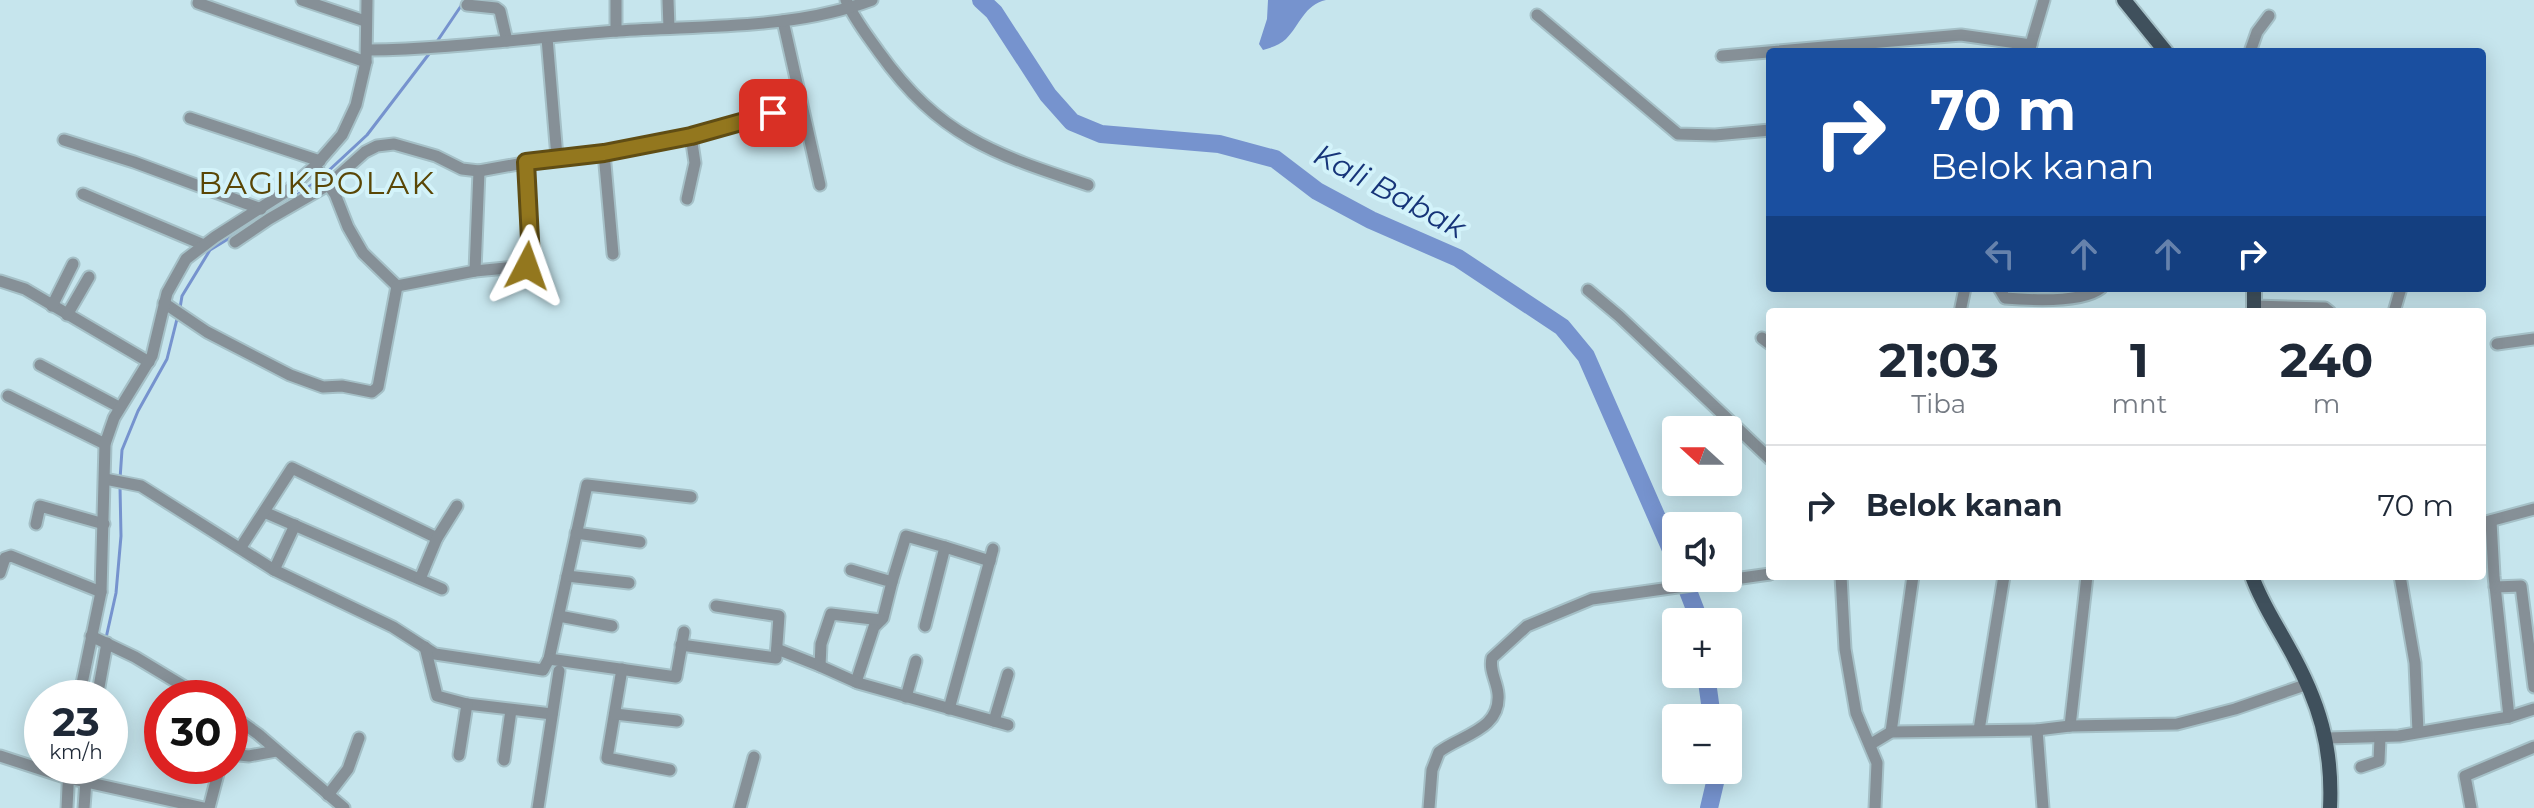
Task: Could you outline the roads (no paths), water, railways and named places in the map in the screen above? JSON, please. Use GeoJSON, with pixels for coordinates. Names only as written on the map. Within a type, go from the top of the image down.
{"type":"FeatureCollection","features":[{"type":"Feature","properties":{"kind":"main road"},"geometry":{"type":"LineString","coordinates":[[2124,0],[2163,48]]}},
{"type":"Feature","properties":{"kind":"main road"},"geometry":{"type":"LineString","coordinates":[[2254,580],[2266,609],[2308,684],[2327,738],[2330,808]]}},
{"type":"Feature","properties":{"kind":"street"},"geometry":{"type":"LineString","coordinates":[[302,0],[365,21]]}},
{"type":"Feature","properties":{"kind":"street"},"geometry":{"type":"LineString","coordinates":[[235,242],[322,173],[352,115],[367,56],[367,0]]}},
{"type":"Feature","properties":{"kind":"street"},"geometry":{"type":"LineString","coordinates":[[616,0],[616,31]]}},
{"type":"Feature","properties":{"kind":"street"},"geometry":{"type":"LineString","coordinates":[[668,0],[669,28]]}},
{"type":"Feature","properties":{"kind":"street"},"geometry":{"type":"LineString","coordinates":[[198,3],[367,56],[616,31],[783,21],[872,0]]}},
{"type":"Feature","properties":{"kind":"street"},"geometry":{"type":"LineString","coordinates":[[1813,48],[1961,35],[2030,48],[2044,0]]}},
{"type":"Feature","properties":{"kind":"street"},"geometry":{"type":"LineString","coordinates":[[848,4],[907,89],[951,128],[1025,165],[1088,185]]}},
{"type":"Feature","properties":{"kind":"street"},"geometry":{"type":"LineString","coordinates":[[467,5],[500,11],[507,41]]}},
{"type":"Feature","properties":{"kind":"street"},"geometry":{"type":"LineString","coordinates":[[1537,15],[1678,134],[1715,135],[1766,130]]}},
{"type":"Feature","properties":{"kind":"street"},"geometry":{"type":"LineString","coordinates":[[2251,48],[2257,32],[2269,16]]}},
{"type":"Feature","properties":{"kind":"street"},"geometry":{"type":"LineString","coordinates":[[783,21],[820,185]]}},
{"type":"Feature","properties":{"kind":"street"},"geometry":{"type":"LineString","coordinates":[[547,38],[557,157]]}},
{"type":"Feature","properties":{"kind":"street"},"geometry":{"type":"LineString","coordinates":[[1722,56],[1766,52]]}},
{"type":"Feature","properties":{"kind":"street"},"geometry":{"type":"LineString","coordinates":[[98,680],[105,444],[119,407],[149,362],[177,270],[186,259],[322,173],[383,145],[412,149],[436,156],[462,169],[479,171],[557,157],[604,153],[691,136],[800,105]]}},
{"type":"Feature","properties":{"kind":"street"},"geometry":{"type":"LineString","coordinates":[[190,118],[322,173],[363,253],[397,286]]}},
{"type":"Feature","properties":{"kind":"street"},"geometry":{"type":"LineString","coordinates":[[687,199],[695,163],[691,136]]}},
{"type":"Feature","properties":{"kind":"street"},"geometry":{"type":"LineString","coordinates":[[64,140],[261,209]]}},
{"type":"Feature","properties":{"kind":"street"},"geometry":{"type":"LineString","coordinates":[[604,153],[613,254]]}},
{"type":"Feature","properties":{"kind":"street"},"geometry":{"type":"LineString","coordinates":[[397,286],[475,271],[521,268],[529,262],[526,162]]}},
{"type":"Feature","properties":{"kind":"street"},"geometry":{"type":"LineString","coordinates":[[475,271],[479,171]]}},
{"type":"Feature","properties":{"kind":"street"},"geometry":{"type":"LineString","coordinates":[[83,194],[204,245]]}},
{"type":"Feature","properties":{"kind":"street"},"geometry":{"type":"LineString","coordinates":[[52,306],[73,264]]}},
{"type":"Feature","properties":{"kind":"street"},"geometry":{"type":"LineString","coordinates":[[67,315],[89,277]]}},
{"type":"Feature","properties":{"kind":"street"},"geometry":{"type":"LineString","coordinates":[[0,281],[25,289],[149,362]]}},
{"type":"Feature","properties":{"kind":"street"},"geometry":{"type":"LineString","coordinates":[[168,305],[241,351],[290,375],[323,387],[342,386],[372,392],[378,387],[397,286]]}},
{"type":"Feature","properties":{"kind":"street"},"geometry":{"type":"LineString","coordinates":[[1588,290],[1766,455]]}},
{"type":"Feature","properties":{"kind":"street"},"geometry":{"type":"LineString","coordinates":[[2001,292],[2005,298],[2040,300],[2097,292]]}},
{"type":"Feature","properties":{"kind":"street"},"geometry":{"type":"LineString","coordinates":[[2286,308],[2325,308]]}},
{"type":"Feature","properties":{"kind":"street"},"geometry":{"type":"LineString","coordinates":[[2497,344],[2534,339]]}},
{"type":"Feature","properties":{"kind":"street"},"geometry":{"type":"LineString","coordinates":[[40,365],[119,407]]}},
{"type":"Feature","properties":{"kind":"street"},"geometry":{"type":"LineString","coordinates":[[8,396],[105,444]]}},
{"type":"Feature","properties":{"kind":"street"},"geometry":{"type":"LineString","coordinates":[[241,547],[292,468],[437,538]]}},
{"type":"Feature","properties":{"kind":"street"},"geometry":{"type":"LineString","coordinates":[[105,479],[141,486],[274,570],[363,612],[435,654],[543,670],[549,659],[587,485],[691,497]]}},
{"type":"Feature","properties":{"kind":"street"},"geometry":{"type":"LineString","coordinates":[[36,524],[40,506],[104,524]]}},
{"type":"Feature","properties":{"kind":"street"},"geometry":{"type":"LineString","coordinates":[[420,579],[437,538],[457,506]]}},
{"type":"Feature","properties":{"kind":"street"},"geometry":{"type":"LineString","coordinates":[[2486,522],[2534,509]]}},
{"type":"Feature","properties":{"kind":"street"},"geometry":{"type":"LineString","coordinates":[[264,512],[442,589]]}},
{"type":"Feature","properties":{"kind":"street"},"geometry":{"type":"LineString","coordinates":[[274,570],[295,525]]}},
{"type":"Feature","properties":{"kind":"street"},"geometry":{"type":"LineString","coordinates":[[2486,528],[2509,717]]}},
{"type":"Feature","properties":{"kind":"street"},"geometry":{"type":"LineString","coordinates":[[576,533],[640,542]]}},
{"type":"Feature","properties":{"kind":"street"},"geometry":{"type":"LineString","coordinates":[[856,682],[874,627],[881,620],[906,536],[992,555],[949,709]]}},
{"type":"Feature","properties":{"kind":"street"},"geometry":{"type":"LineString","coordinates":[[925,626],[945,547]]}},
{"type":"Feature","properties":{"kind":"street"},"geometry":{"type":"LineString","coordinates":[[0,573],[7,556],[101,592]]}},
{"type":"Feature","properties":{"kind":"street"},"geometry":{"type":"LineString","coordinates":[[851,570],[892,582]]}},
{"type":"Feature","properties":{"kind":"street"},"geometry":{"type":"LineString","coordinates":[[1429,808],[1432,770],[1439,752],[1481,729],[1497,709],[1498,690],[1490,663],[1501,647],[1527,626],[1570,607],[1610,595],[1653,592],[1766,575]]}},
{"type":"Feature","properties":{"kind":"street"},"geometry":{"type":"LineString","coordinates":[[567,576],[629,583]]}},
{"type":"Feature","properties":{"kind":"street"},"geometry":{"type":"LineString","coordinates":[[1841,580],[1845,649],[1856,713],[1871,744],[1878,777],[1875,808]]}},
{"type":"Feature","properties":{"kind":"street"},"geometry":{"type":"LineString","coordinates":[[1891,732],[1912,580]]}},
{"type":"Feature","properties":{"kind":"street"},"geometry":{"type":"LineString","coordinates":[[1979,730],[2003,580]]}},
{"type":"Feature","properties":{"kind":"street"},"geometry":{"type":"LineString","coordinates":[[2070,726],[2087,580]]}},
{"type":"Feature","properties":{"kind":"street"},"geometry":{"type":"LineString","coordinates":[[2401,580],[2415,663],[2418,732]]}},
{"type":"Feature","properties":{"kind":"street"},"geometry":{"type":"LineString","coordinates":[[2495,587],[2521,586],[2534,687]]}},
{"type":"Feature","properties":{"kind":"street"},"geometry":{"type":"LineString","coordinates":[[681,645],[776,658],[779,616],[716,606]]}},
{"type":"Feature","properties":{"kind":"street"},"geometry":{"type":"LineString","coordinates":[[820,666],[821,644],[831,614],[881,620]]}},
{"type":"Feature","properties":{"kind":"street"},"geometry":{"type":"LineString","coordinates":[[559,616],[612,626]]}},
{"type":"Feature","properties":{"kind":"street"},"geometry":{"type":"LineString","coordinates":[[549,659],[676,677],[684,632]]}},
{"type":"Feature","properties":{"kind":"street"},"geometry":{"type":"LineString","coordinates":[[86,680],[100,640]]}},
{"type":"Feature","properties":{"kind":"street"},"geometry":{"type":"LineString","coordinates":[[100,640],[171,680]]}},
{"type":"Feature","properties":{"kind":"street"},"geometry":{"type":"LineString","coordinates":[[425,646],[437,696],[467,704],[552,714]]}},
{"type":"Feature","properties":{"kind":"street"},"geometry":{"type":"LineString","coordinates":[[777,649],[856,682],[1008,725]]}},
{"type":"Feature","properties":{"kind":"street"},"geometry":{"type":"LineString","coordinates":[[906,697],[916,661]]}},
{"type":"Feature","properties":{"kind":"street"},"geometry":{"type":"LineString","coordinates":[[622,669],[607,758],[670,770]]}},
{"type":"Feature","properties":{"kind":"street"},"geometry":{"type":"LineString","coordinates":[[538,808],[559,671]]}},
{"type":"Feature","properties":{"kind":"street"},"geometry":{"type":"LineString","coordinates":[[994,721],[1008,674]]}},
{"type":"Feature","properties":{"kind":"street"},"geometry":{"type":"LineString","coordinates":[[1871,744],[1891,732],[2177,724],[2235,709],[2308,684]]}},
{"type":"Feature","properties":{"kind":"street"},"geometry":{"type":"LineString","coordinates":[[459,755],[467,704]]}},
{"type":"Feature","properties":{"kind":"street"},"geometry":{"type":"LineString","coordinates":[[504,760],[511,710]]}},
{"type":"Feature","properties":{"kind":"street"},"geometry":{"type":"LineString","coordinates":[[2327,738],[2380,738],[2509,717],[2534,710]]}},
{"type":"Feature","properties":{"kind":"street"},"geometry":{"type":"LineString","coordinates":[[615,714],[677,721]]}},
{"type":"Feature","properties":{"kind":"street"},"geometry":{"type":"LineString","coordinates":[[248,728],[344,808]]}},
{"type":"Feature","properties":{"kind":"street"},"geometry":{"type":"LineString","coordinates":[[2037,730],[2043,808]]}},
{"type":"Feature","properties":{"kind":"street"},"geometry":{"type":"LineString","coordinates":[[328,795],[348,769],[359,738]]}},
{"type":"Feature","properties":{"kind":"street"},"geometry":{"type":"LineString","coordinates":[[2361,767],[2379,761],[2380,738]]}},
{"type":"Feature","properties":{"kind":"street"},"geometry":{"type":"LineString","coordinates":[[2471,808],[2465,776],[2534,748]]}},
{"type":"Feature","properties":{"kind":"street"},"geometry":{"type":"LineString","coordinates":[[248,756],[276,751]]}},
{"type":"Feature","properties":{"kind":"street"},"geometry":{"type":"LineString","coordinates":[[0,756],[24,763]]}},
{"type":"Feature","properties":{"kind":"street"},"geometry":{"type":"LineString","coordinates":[[740,808],[754,757]]}},
{"type":"Feature","properties":{"kind":"street"},"geometry":{"type":"LineString","coordinates":[[67,808],[74,784]]}},
{"type":"Feature","properties":{"kind":"street"},"geometry":{"type":"LineString","coordinates":[[78,784],[84,808]]}},
{"type":"Feature","properties":{"kind":"street"},"geometry":{"type":"LineString","coordinates":[[106,784],[207,808],[214,784]]}},
{"type":"Feature","properties":{"kind":"water"},"geometry":{"type":"Polygon","coordinates":[[[1268,0],[1326,0],[1312,6],[1284,41],[1263,50],[1259,44],[1267,19],[1268,0]]]}},
{"type":"Feature","properties":{"kind":"waterway","name":"Kali Babak"},"geometry":{"type":"LineString","coordinates":[[981,0],[994,12],[1048,95],[1072,122],[1101,134],[1219,144],[1275,159],[1317,191],[1371,220],[1458,258],[1562,327],[1586,356],[1662,529]]}},
{"type":"Feature","properties":{"kind":"waterway"},"geometry":{"type":"LineString","coordinates":[[436,43],[463,3]]}},
{"type":"Feature","properties":{"kind":"waterway"},"geometry":{"type":"LineString","coordinates":[[325,174],[367,135],[432,50]]}},
{"type":"Feature","properties":{"kind":"waterway"},"geometry":{"type":"LineString","coordinates":[[280,207],[320,179]]}},
{"type":"Feature","properties":{"kind":"waterway"},"geometry":{"type":"LineString","coordinates":[[180,308],[182,296],[210,250],[246,228]]}},
{"type":"Feature","properties":{"kind":"waterway"},"geometry":{"type":"LineString","coordinates":[[120,479],[122,450],[138,411],[167,359],[178,315]]}},
{"type":"Feature","properties":{"kind":"waterway"},"geometry":{"type":"LineString","coordinates":[[106,638],[116,593],[121,536],[120,487]]}},
{"type":"Feature","properties":{"kind":"waterway","name":"Kali Babak"},"geometry":{"type":"LineString","coordinates":[[1688,592],[1695,608]]}},
{"type":"Feature","properties":{"kind":"waterway","name":"Kali Babak"},"geometry":{"type":"LineString","coordinates":[[1708,688],[1710,704]]}},
{"type":"Feature","properties":{"kind":"waterway","name":"Kali Babak"},"geometry":{"type":"LineString","coordinates":[[1709,808],[1715,784]]}},
{"type":"Feature","properties":{"kind":"waterway"},"geometry":{"type":"LineString","coordinates":[[79,806],[80,786]]}},
{"type":"Feature","properties":{"kind":"district","name":"BAGIKPOLAK"},"geometry":{"type":"Point","coordinates":[317,182]}}]}
